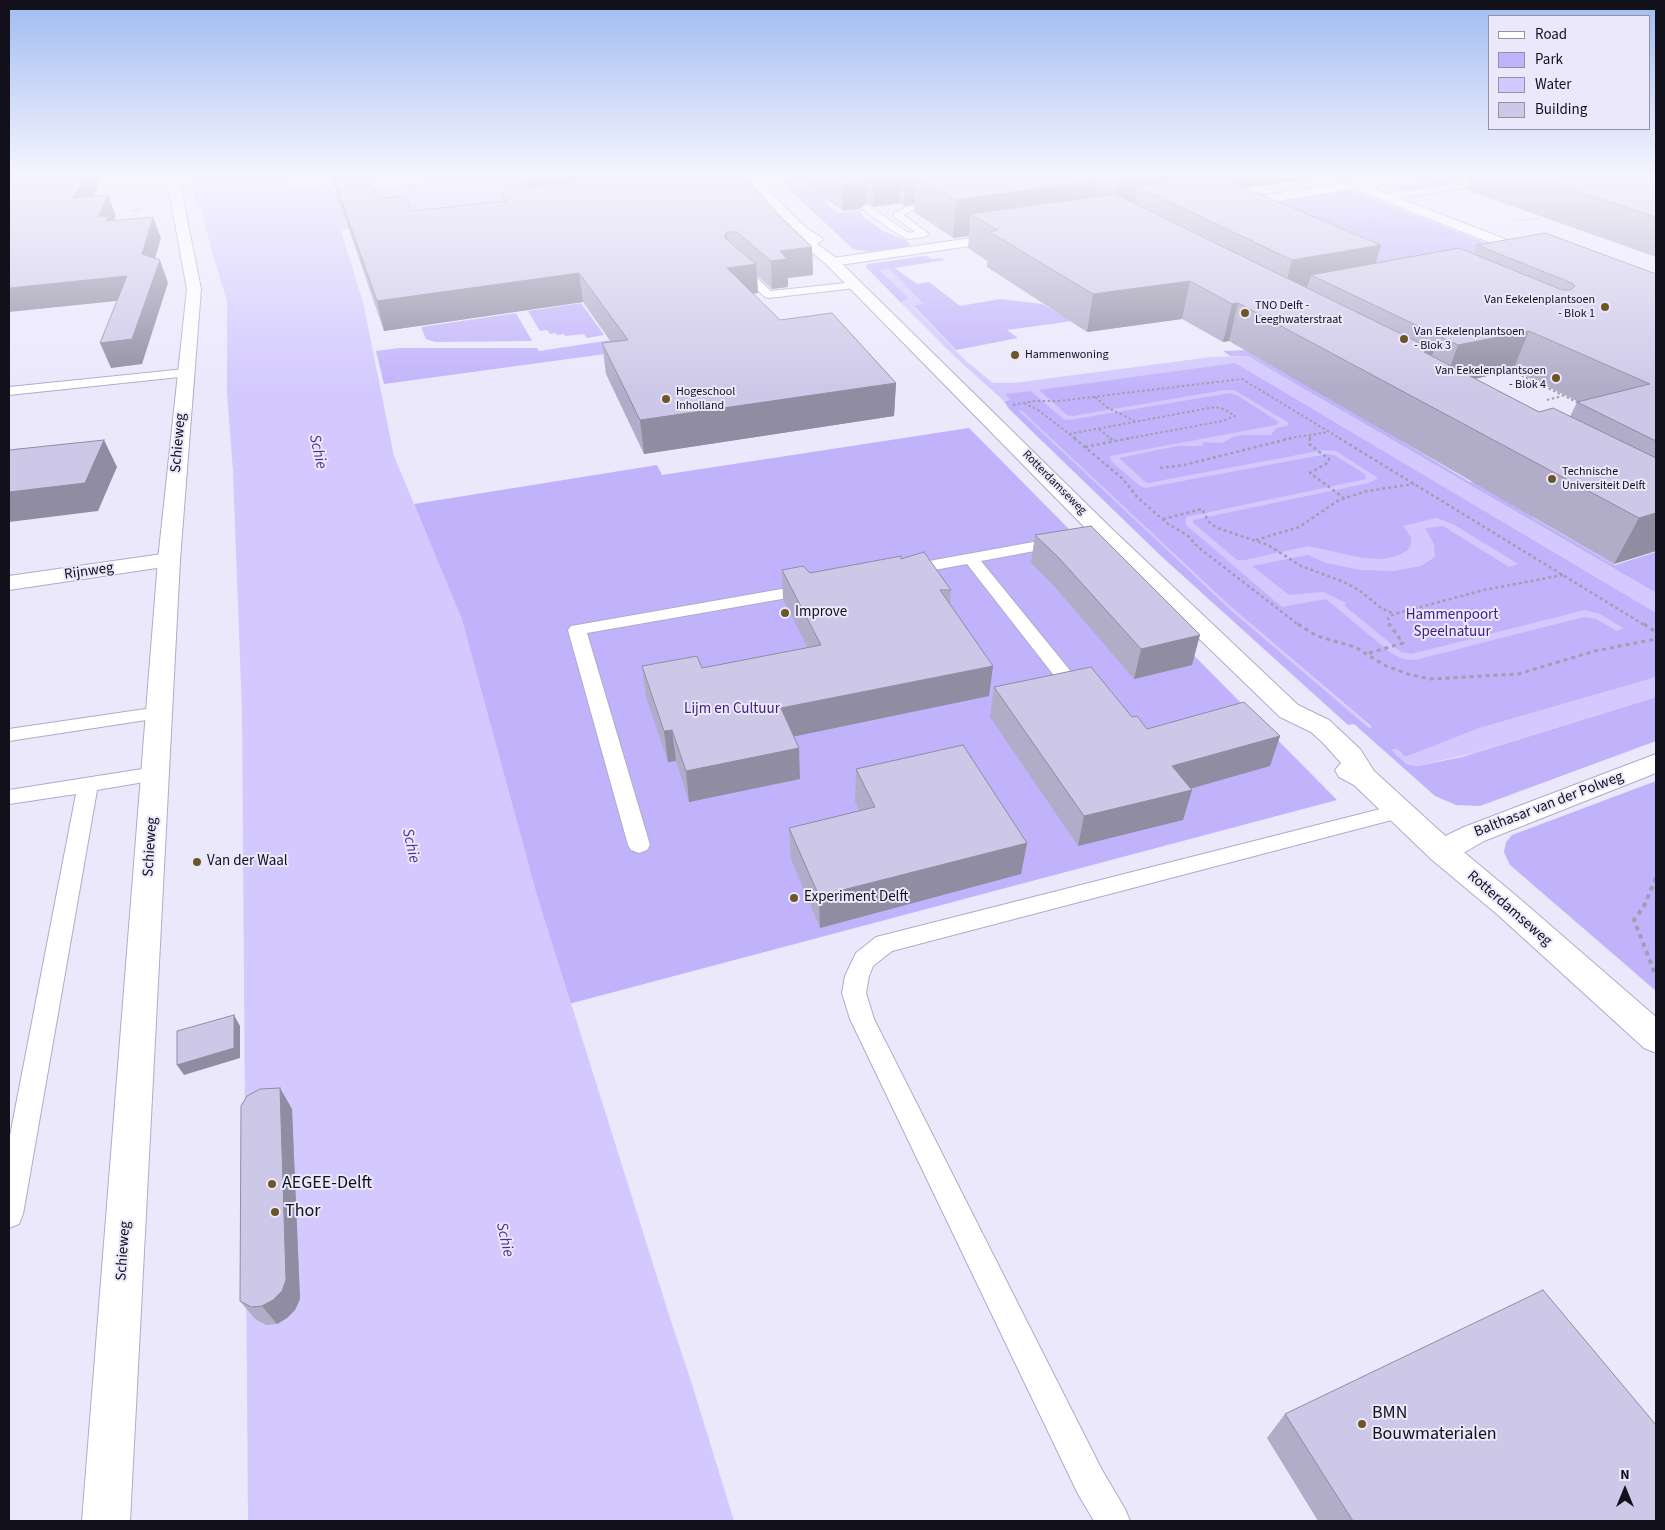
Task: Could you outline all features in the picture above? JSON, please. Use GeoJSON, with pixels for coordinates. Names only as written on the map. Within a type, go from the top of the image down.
{"type":"FeatureCollection","features":[{"type":"Feature","properties":{"kind":"street","name":"Schieweg"},"geometry":{"type":"LineString","coordinates":[[106,1521],[169,560],[194,289],[186,245]]}},
{"type":"Feature","properties":{"kind":"street","name":"Rotterdamseweg"},"geometry":{"type":"LineString","coordinates":[[809,245],[827,257],[1104,534],[1289,710],[1300,731],[1312,744],[1330,759],[1364,778],[1442,851],[1509,907],[1656,1038]]}},
{"type":"Feature","properties":{"kind":"street"},"geometry":{"type":"LineString","coordinates":[[827,257],[944,245]]}},
{"type":"Feature","properties":{"kind":"street"},"geometry":{"type":"LineString","coordinates":[[1509,245],[1545,260],[1518,264]]}},
{"type":"Feature","properties":{"kind":"street","name":"Rijnweg"},"geometry":{"type":"LineString","coordinates":[[9,583],[169,560]]}},
{"type":"Feature","properties":{"kind":"street","name":"Balthasar van der Polweg"},"geometry":{"type":"LineString","coordinates":[[1442,851],[1474,834],[1656,763]]}},
{"type":"Feature","properties":{"kind":"lane"},"geometry":{"type":"LineString","coordinates":[[922,245],[926,248]]}},
{"type":"Feature","properties":{"kind":"lane"},"geometry":{"type":"LineString","coordinates":[[734,263],[768,295],[855,285]]}},
{"type":"Feature","properties":{"kind":"lane"},"geometry":{"type":"LineString","coordinates":[[9,391],[185,373]]}},
{"type":"Feature","properties":{"kind":"lane"},"geometry":{"type":"LineString","coordinates":[[894,573],[1104,534]]}},
{"type":"Feature","properties":{"kind":"lane"},"geometry":{"type":"LineString","coordinates":[[971,558],[1070,683]]}},
{"type":"Feature","properties":{"kind":"lane"},"geometry":{"type":"LineString","coordinates":[[639,844],[577,630],[822,586]]}},
{"type":"Feature","properties":{"kind":"lane"},"geometry":{"type":"LineString","coordinates":[[9,735],[159,713]]}},
{"type":"Feature","properties":{"kind":"lane"},"geometry":{"type":"LineString","coordinates":[[9,797],[155,774]]}},
{"type":"Feature","properties":{"kind":"lane"},"geometry":{"type":"LineString","coordinates":[[9,1214],[88,785]]}},
{"type":"Feature","properties":{"kind":"lane"},"geometry":{"type":"LineString","coordinates":[[1113,1521],[1090,1482],[862,1019],[854,993],[857,976],[864,960],[871,954],[884,944],[907,937],[1400,811]]}},
{"type":"Feature","properties":{"kind":"path"},"geometry":{"type":"LineString","coordinates":[[1504,368],[1580,404]]}},
{"type":"Feature","properties":{"kind":"path"},"geometry":{"type":"LineString","coordinates":[[1010,405],[1034,401],[1060,401],[1242,379],[1656,632]]}},
{"type":"Feature","properties":{"kind":"path"},"geometry":{"type":"LineString","coordinates":[[1547,400],[1563,396]]}},
{"type":"Feature","properties":{"kind":"path"},"geometry":{"type":"LineString","coordinates":[[1095,397],[1108,408],[1136,421]]}},
{"type":"Feature","properties":{"kind":"path"},"geometry":{"type":"LineString","coordinates":[[1024,403],[1038,410],[1109,466],[1138,498],[1163,519],[1187,535],[1198,547],[1294,622],[1317,636],[1355,647],[1386,666],[1411,675],[1431,679],[1518,674],[1594,651],[1656,639]]}},
{"type":"Feature","properties":{"kind":"path"},"geometry":{"type":"LineString","coordinates":[[1068,434],[1215,407],[1224,409],[1235,416],[1223,421],[1084,447]]}},
{"type":"Feature","properties":{"kind":"path"},"geometry":{"type":"LineString","coordinates":[[1098,428],[1113,442]]}},
{"type":"Feature","properties":{"kind":"path"},"geometry":{"type":"LineString","coordinates":[[1160,468],[1184,465],[1329,432]]}},
{"type":"Feature","properties":{"kind":"path"},"geometry":{"type":"LineString","coordinates":[[1310,435],[1310,444],[1329,459],[1329,462],[1310,473],[1344,498]]}},
{"type":"Feature","properties":{"kind":"path"},"geometry":{"type":"LineString","coordinates":[[1256,540],[1299,527],[1326,507],[1344,498],[1367,491],[1414,484]]}},
{"type":"Feature","properties":{"kind":"path"},"geometry":{"type":"LineString","coordinates":[[1163,519],[1202,509],[1209,522],[1217,528],[1256,540],[1292,561],[1344,582],[1359,590],[1381,608],[1394,614]]}},
{"type":"Feature","properties":{"kind":"path"},"geometry":{"type":"LineString","coordinates":[[1368,654],[1403,643],[1390,627],[1388,618],[1394,614],[1484,590],[1564,575]]}},
{"type":"Feature","properties":{"kind":"path"},"geometry":{"type":"LineString","coordinates":[[1656,878],[1644,906],[1634,920],[1656,976]]}},
{"type":"Feature","properties":{"kind":"green space"},"geometry":{"type":"Polygon","coordinates":[[[849,245],[909,245],[870,252],[853,249],[849,245]]]}},
{"type":"Feature","properties":{"kind":"green space"},"geometry":{"type":"Polygon","coordinates":[[[1330,245],[1492,245],[1522,257],[1403,278],[1330,245]]]}},
{"type":"Feature","properties":{"kind":"green space"},"geometry":{"type":"Polygon","coordinates":[[[926,256],[932,259],[941,258],[944,260],[895,268],[917,284],[929,282],[960,306],[1000,299],[1042,304],[1073,321],[1007,330],[1018,338],[956,350],[913,305],[923,304],[889,269],[881,271],[909,298],[901,303],[866,267],[867,264],[926,256]]]}},
{"type":"Feature","properties":{"kind":"green space"},"geometry":{"type":"Polygon","coordinates":[[[581,303],[604,335],[587,338],[584,334],[565,336],[564,334],[550,334],[547,330],[540,331],[528,311],[581,303]]]}},
{"type":"Feature","properties":{"kind":"green space"},"geometry":{"type":"Polygon","coordinates":[[[516,313],[532,341],[435,342],[426,339],[421,327],[516,313]]]}},
{"type":"Feature","properties":{"kind":"green space"},"geometry":{"type":"Polygon","coordinates":[[[611,340],[620,352],[384,384],[376,351],[399,348],[537,348],[539,351],[611,340]]]}},
{"type":"Feature","properties":{"kind":"green space"},"geometry":{"type":"Polygon","coordinates":[[[1249,350],[1354,413],[1417,399],[1405,443],[1470,482],[1538,464],[1601,498],[1532,517],[1615,565],[1656,552],[1656,593],[1247,356],[1230,356],[1223,351],[1249,350]]]}},
{"type":"Feature","properties":{"kind":"green space","name":"Hammenpoort Speelnatuur"},"geometry":{"type":"Polygon","coordinates":[[[1239,358],[1656,600],[1656,691],[1405,757],[1397,749],[1392,750],[1399,757],[1407,764],[1418,766],[1462,757],[1656,697],[1656,741],[1480,806],[1456,805],[1435,796],[1354,724],[1348,725],[1161,556],[1009,409],[1004,401],[1008,401],[996,390],[1239,358]],[[1029,419],[1231,610],[1369,728],[1372,727],[1232,608],[1029,419]]]}},
{"type":"Feature","properties":{"kind":"green space","name":"Lijm en Cultuur"},"geometry":{"type":"Polygon","coordinates":[[[969,428],[1337,800],[565,1005],[429,541],[414,504],[657,465],[662,475],[969,428]]]}},
{"type":"Feature","properties":{"kind":"green space"},"geometry":{"type":"Polygon","coordinates":[[[1656,781],[1656,991],[1510,865],[1504,852],[1506,842],[1512,835],[1656,781]]]}},
{"type":"Feature","properties":{"kind":"water","name":"Schie"},"geometry":{"type":"Polygon","coordinates":[[[211,245],[345,245],[363,302],[394,456],[462,619],[537,895],[734,1521],[248,1521],[242,713],[233,471],[227,393],[227,301],[211,245]]]}},
{"type":"Feature","properties":{"kind":"water"},"geometry":{"type":"Polygon","coordinates":[[[889,269],[924,304],[913,306],[966,361],[993,383],[1014,383],[1211,357],[1247,356],[1656,593],[1656,613],[1235,363],[1039,390],[1067,415],[1073,416],[1224,390],[1234,390],[1289,423],[1287,426],[1276,428],[1271,435],[1243,435],[1233,437],[1222,443],[1204,442],[1203,445],[1199,446],[1177,446],[1119,458],[1148,483],[1324,450],[1336,451],[1378,478],[1369,483],[1193,520],[1193,523],[1237,560],[1245,560],[1308,546],[1363,558],[1384,559],[1397,556],[1408,550],[1411,545],[1411,537],[1403,526],[1436,518],[1453,524],[1518,564],[1509,567],[1443,526],[1425,528],[1434,544],[1435,557],[1421,566],[1393,571],[1361,570],[1326,563],[1308,555],[1252,566],[1289,595],[1323,592],[1346,603],[1345,606],[1401,652],[1411,654],[1585,610],[1600,614],[1623,628],[1617,631],[1596,619],[1584,617],[1410,660],[1391,653],[1326,599],[1282,607],[1186,525],[1186,517],[1366,479],[1365,474],[1334,455],[1327,454],[1145,488],[1140,486],[1111,461],[1110,456],[1276,425],[1279,422],[1237,395],[1230,393],[1069,420],[1063,419],[1031,391],[1005,394],[1011,400],[1004,401],[954,356],[901,303],[909,298],[880,270],[889,269]]]}},
{"type":"Feature","properties":{"kind":"water"},"geometry":{"type":"Polygon","coordinates":[[[1021,410],[1232,608],[1372,728],[1369,728],[1231,610],[1019,411],[1021,410]]]}},
{"type":"Feature","properties":{"kind":"water"},"geometry":{"type":"Polygon","coordinates":[[[1656,677],[1656,697],[1474,753],[1418,766],[1407,764],[1392,750],[1397,749],[1405,757],[1479,728],[1656,677]]]}},
{"type":"Feature","properties":{"kind":"building"},"geometry":{"type":"Polygon","coordinates":[[[9,245],[145,245],[142,254],[160,260],[132,339],[100,343],[127,276],[9,288],[9,245]]]}},
{"type":"Feature","properties":{"kind":"building"},"geometry":{"type":"Polygon","coordinates":[[[357,245],[734,245],[756,264],[727,268],[780,320],[832,313],[896,383],[640,420],[602,343],[628,340],[579,273],[377,301],[357,245]]]}},
{"type":"Feature","properties":{"kind":"building"},"geometry":{"type":"Polygon","coordinates":[[[753,245],[810,245],[812,247],[780,251],[787,259],[771,261],[753,245]]]}},
{"type":"Feature","properties":{"kind":"building"},"geometry":{"type":"Polygon","coordinates":[[[1012,245],[1220,245],[1434,350],[1424,352],[1539,412],[1553,408],[1656,458],[1656,513],[1639,518],[1238,303],[1232,304],[1190,281],[1093,294],[1012,245]]]}},
{"type":"Feature","properties":{"kind":"building"},"geometry":{"type":"Polygon","coordinates":[[[1261,245],[1379,245],[1292,260],[1261,245]]]}},
{"type":"Feature","properties":{"kind":"building"},"geometry":{"type":"Polygon","coordinates":[[[1478,245],[1579,245],[1656,274],[1656,441],[1577,402],[1650,384],[1529,331],[1458,345],[1311,275],[1459,248],[1562,290],[1571,290],[1575,286],[1572,283],[1478,245]]]}},
{"type":"Feature","properties":{"kind":"building"},"geometry":{"type":"Polygon","coordinates":[[[104,440],[85,483],[9,492],[9,450],[104,440]]]}},
{"type":"Feature","properties":{"kind":"building"},"geometry":{"type":"Polygon","coordinates":[[[1091,526],[1200,635],[1141,649],[1059,558],[1035,535],[1091,526]]]}},
{"type":"Feature","properties":{"kind":"building"},"geometry":{"type":"Polygon","coordinates":[[[924,552],[951,590],[940,590],[993,666],[781,708],[799,748],[686,771],[672,730],[664,731],[642,666],[697,656],[702,668],[821,645],[782,570],[803,566],[810,573],[901,556],[901,559],[924,552]]]}},
{"type":"Feature","properties":{"kind":"building"},"geometry":{"type":"Polygon","coordinates":[[[1091,667],[1132,717],[1137,716],[1147,729],[1244,702],[1280,736],[1172,766],[1192,790],[1084,816],[994,687],[1091,667]]]}},
{"type":"Feature","properties":{"kind":"building"},"geometry":{"type":"Polygon","coordinates":[[[963,745],[1027,843],[819,896],[789,828],[875,807],[856,769],[963,745]]]}},
{"type":"Feature","properties":{"kind":"building"},"geometry":{"type":"Polygon","coordinates":[[[234,1015],[234,1048],[177,1065],[177,1031],[234,1015]]]}},
{"type":"Feature","properties":{"kind":"building","name":"Thor"},"geometry":{"type":"Polygon","coordinates":[[[280,1088],[286,1280],[282,1291],[273,1300],[262,1306],[251,1307],[240,1301],[241,1106],[247,1096],[260,1089],[280,1088]]]}},
{"type":"Feature","properties":{"kind":"building"},"geometry":{"type":"Polygon","coordinates":[[[1543,1290],[1656,1425],[1656,1521],[1353,1521],[1285,1414],[1543,1290]]]}},
{"type":"Feature","properties":{"kind":"place","name":"Van Eekelenplantsoen - Blok 1"},"geometry":{"type":"Point","coordinates":[1605,307]}},
{"type":"Feature","properties":{"kind":"place","name":"TNO Delft - Leeghwaterstraat"},"geometry":{"type":"Point","coordinates":[1245,313]}},
{"type":"Feature","properties":{"kind":"place","name":"Van Eekelenplantsoen - Blok 3"},"geometry":{"type":"Point","coordinates":[1404,339]}},
{"type":"Feature","properties":{"kind":"place","name":"Hammenwoning"},"geometry":{"type":"Point","coordinates":[1015,355]}},
{"type":"Feature","properties":{"kind":"place","name":"Van Eekelenplantsoen - Blok 4"},"geometry":{"type":"Point","coordinates":[1556,378]}},
{"type":"Feature","properties":{"kind":"place","name":"Hogeschool Inholland"},"geometry":{"type":"Point","coordinates":[666,399]}},
{"type":"Feature","properties":{"kind":"place","name":"Technische Universiteit Delft"},"geometry":{"type":"Point","coordinates":[1552,479]}},
{"type":"Feature","properties":{"kind":"place","name":"Improve"},"geometry":{"type":"Point","coordinates":[785,613]}},
{"type":"Feature","properties":{"kind":"place","name":"Van der Waal"},"geometry":{"type":"Point","coordinates":[197,862]}},
{"type":"Feature","properties":{"kind":"place","name":"Experiment Delft"},"geometry":{"type":"Point","coordinates":[794,898]}},
{"type":"Feature","properties":{"kind":"place","name":"AEGEE-Delft"},"geometry":{"type":"Point","coordinates":[272,1184]}},
{"type":"Feature","properties":{"kind":"place","name":"Thor"},"geometry":{"type":"Point","coordinates":[275,1212]}},
{"type":"Feature","properties":{"kind":"place","name":"BMN Bouwmaterialen"},"geometry":{"type":"Point","coordinates":[1362,1424]}}]}
